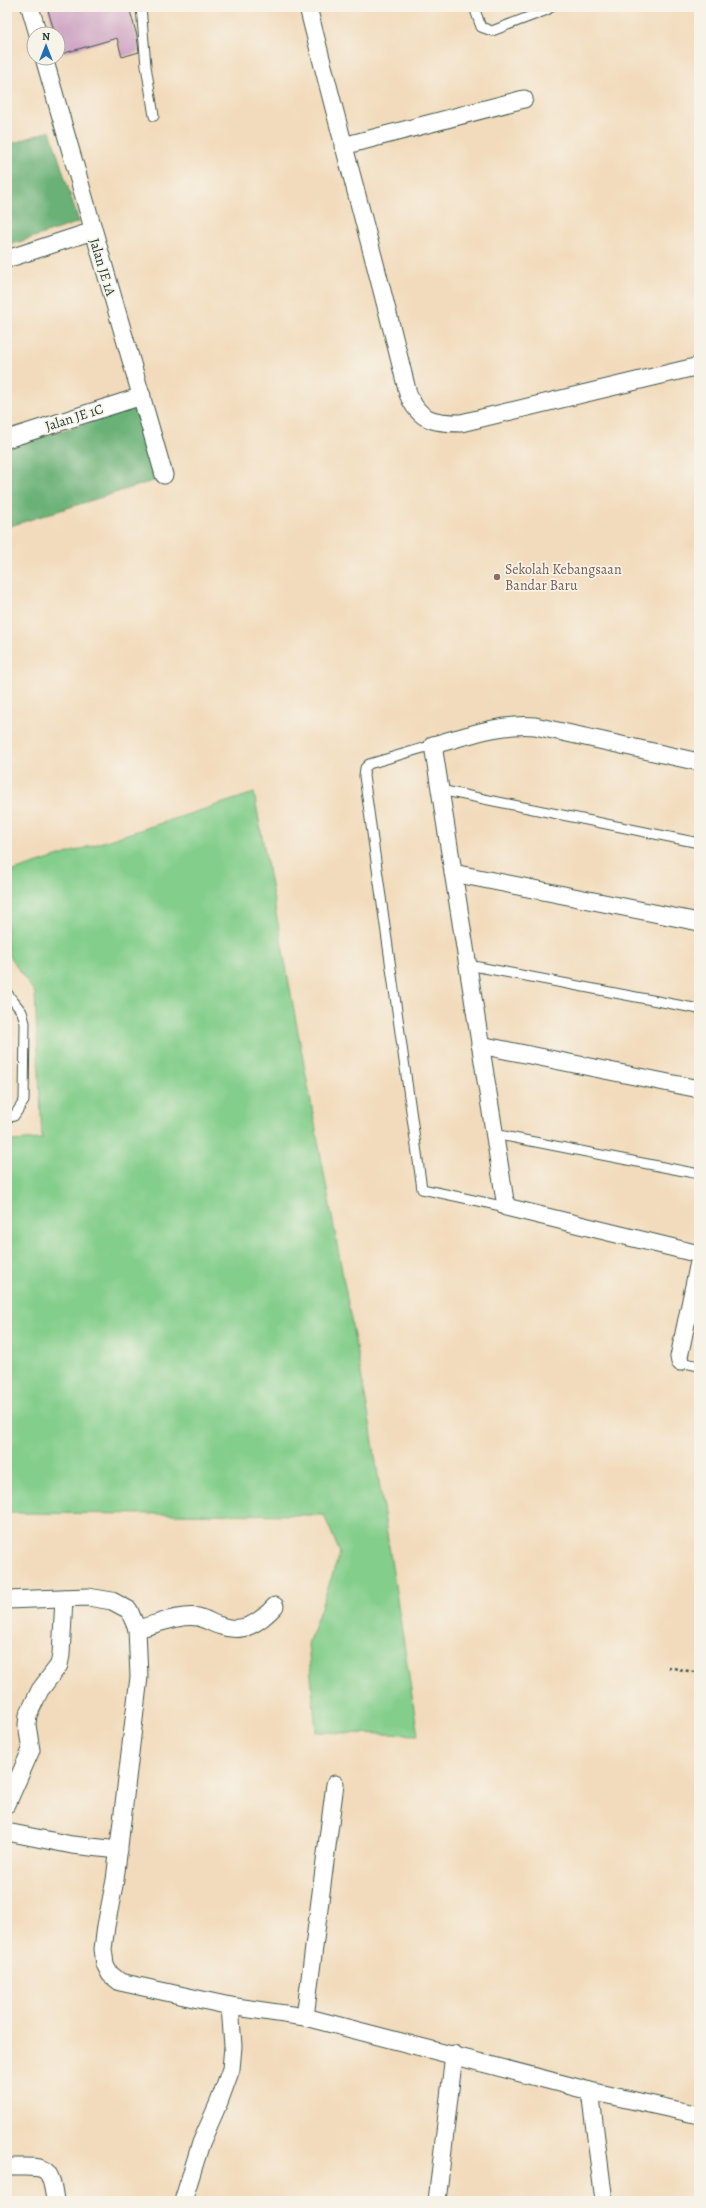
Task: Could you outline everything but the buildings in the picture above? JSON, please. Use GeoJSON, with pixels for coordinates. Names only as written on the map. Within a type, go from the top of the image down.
{"type":"FeatureCollection","features":[{"type":"Feature","properties":{"kind":"street"},"geometry":{"type":"LineString","coordinates":[[30,7],[36,26]]}},
{"type":"Feature","properties":{"kind":"street"},"geometry":{"type":"LineString","coordinates":[[308,7],[342,146],[387,305],[408,394],[412,405],[419,414],[429,420],[442,423],[461,423],[699,366]]}},
{"type":"Feature","properties":{"kind":"street","name":"Jalan JE 1A"},"geometry":{"type":"LineString","coordinates":[[46,66],[164,475]]}},
{"type":"Feature","properties":{"kind":"street"},"geometry":{"type":"LineString","coordinates":[[342,146],[524,98]]}},
{"type":"Feature","properties":{"kind":"street"},"geometry":{"type":"LineString","coordinates":[[7,259],[93,231]]}},
{"type":"Feature","properties":{"kind":"street","name":"Jalan JE 1C"},"geometry":{"type":"LineString","coordinates":[[7,438],[142,396]]}},
{"type":"Feature","properties":{"kind":"street"},"geometry":{"type":"LineString","coordinates":[[699,762],[535,726],[518,725],[499,727],[433,745],[506,1207],[699,1254]]}},
{"type":"Feature","properties":{"kind":"street"},"geometry":{"type":"LineString","coordinates":[[453,872],[699,922]]}},
{"type":"Feature","properties":{"kind":"street"},"geometry":{"type":"LineString","coordinates":[[480,1045],[699,1089]]}},
{"type":"Feature","properties":{"kind":"street"},"geometry":{"type":"LineString","coordinates":[[680,1362],[678,1358],[699,1262]]}},
{"type":"Feature","properties":{"kind":"street"},"geometry":{"type":"LineString","coordinates":[[7,1600],[88,1597],[112,1601],[129,1610],[137,1629],[139,1677],[119,1850],[103,1949],[105,1964],[110,1974],[120,1982],[230,2006],[305,2017],[454,2054],[590,2091],[699,2115]]}},
{"type":"Feature","properties":{"kind":"street"},"geometry":{"type":"LineString","coordinates":[[7,1804],[31,1750],[28,1715],[40,1690],[60,1660],[63,1635],[64,1598]]}},
{"type":"Feature","properties":{"kind":"street"},"geometry":{"type":"LineString","coordinates":[[137,1629],[183,1618],[197,1617],[233,1629],[248,1627],[262,1619],[275,1606]]}},
{"type":"Feature","properties":{"kind":"street"},"geometry":{"type":"LineString","coordinates":[[305,2017],[335,1784]]}},
{"type":"Feature","properties":{"kind":"street"},"geometry":{"type":"LineString","coordinates":[[7,1832],[72,1844],[119,1850]]}},
{"type":"Feature","properties":{"kind":"street"},"geometry":{"type":"LineString","coordinates":[[183,2201],[200,2143],[220,2102],[231,2069],[233,2046],[230,2006]]}},
{"type":"Feature","properties":{"kind":"street"},"geometry":{"type":"LineString","coordinates":[[437,2201],[454,2054]]}},
{"type":"Feature","properties":{"kind":"street"},"geometry":{"type":"LineString","coordinates":[[590,2091],[604,2201]]}},
{"type":"Feature","properties":{"kind":"street"},"geometry":{"type":"LineString","coordinates":[[7,2167],[42,2168],[49,2172],[53,2181],[55,2201]]}},
{"type":"Feature","properties":{"kind":"lane"},"geometry":{"type":"LineString","coordinates":[[141,7],[146,66],[154,116]]}},
{"type":"Feature","properties":{"kind":"lane"},"geometry":{"type":"LineString","coordinates":[[474,7],[481,27],[492,31],[548,10],[551,7]]}},
{"type":"Feature","properties":{"kind":"lane"},"geometry":{"type":"LineString","coordinates":[[433,745],[369,764],[365,768],[364,776],[422,1189],[506,1207]]}},
{"type":"Feature","properties":{"kind":"lane"},"geometry":{"type":"LineString","coordinates":[[440,790],[699,843]]}},
{"type":"Feature","properties":{"kind":"lane"},"geometry":{"type":"LineString","coordinates":[[468,965],[699,1009]]}},
{"type":"Feature","properties":{"kind":"lane"},"geometry":{"type":"LineString","coordinates":[[7,992],[22,1012],[24,1023],[24,1101],[14,1116],[7,1118]]}},
{"type":"Feature","properties":{"kind":"lane"},"geometry":{"type":"LineString","coordinates":[[494,1134],[699,1174]]}},
{"type":"Feature","properties":{"kind":"lane"},"geometry":{"type":"LineString","coordinates":[[680,1362],[699,1366]]}},
{"type":"Feature","properties":{"kind":"path"},"geometry":{"type":"LineString","coordinates":[[668,1667],[699,1673]]}},
{"type":"Feature","properties":{"kind":"green space"},"geometry":{"type":"Polygon","coordinates":[[[50,131],[79,222],[7,246],[7,145],[50,131]]]}},
{"type":"Feature","properties":{"kind":"green space"},"geometry":{"type":"Polygon","coordinates":[[[136,408],[156,480],[7,527],[7,448],[136,408]]]}},
{"type":"Feature","properties":{"kind":"green space"},"geometry":{"type":"Polygon","coordinates":[[[254,793],[370,1423],[418,1735],[316,1732],[308,1644],[340,1553],[324,1515],[7,1513],[7,1141],[42,1139],[35,993],[7,953],[7,873],[254,793]]]}},
{"type":"Feature","properties":{"kind":"place","name":"Sekolah Kebangsaan Bandar Baru"},"geometry":{"type":"Point","coordinates":[497,577]}}]}
